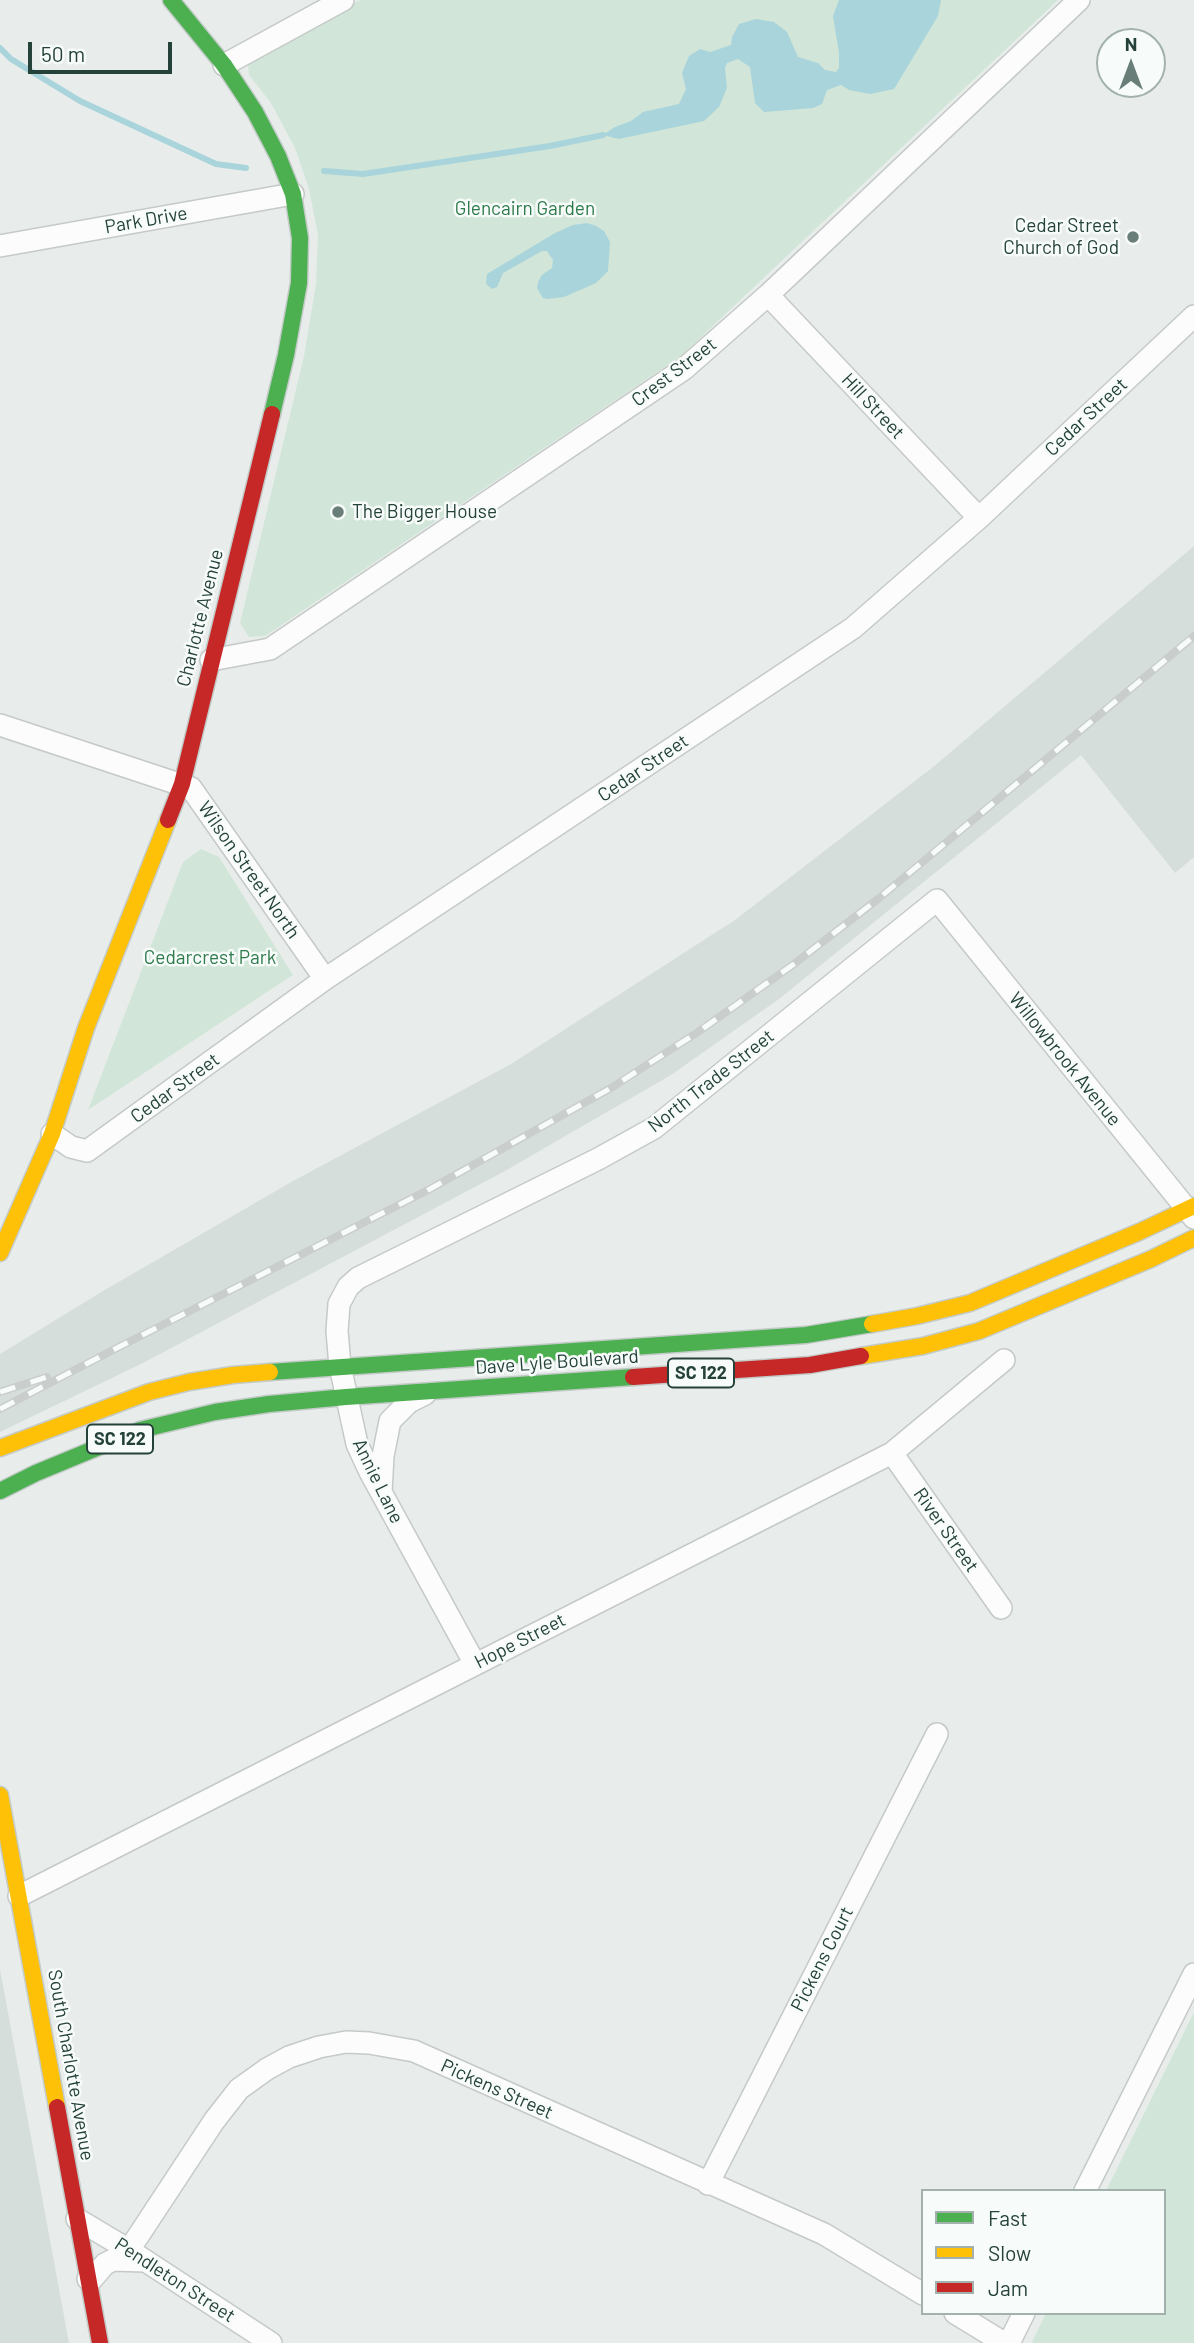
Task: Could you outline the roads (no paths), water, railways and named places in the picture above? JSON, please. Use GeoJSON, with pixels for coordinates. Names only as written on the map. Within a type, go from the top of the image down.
{"type":"FeatureCollection","features":[{"type":"Feature","properties":{"kind":"main road","name":"Charlotte Avenue"},"geometry":{"type":"LineString","coordinates":[[0,1253],[52,1134],[86,1028],[182,784],[286,355],[299,283],[300,238],[293,194],[278,156],[255,112],[224,65],[171,0]]}},
{"type":"Feature","properties":{"kind":"main road","name":"Dave Lyle Boulevard"},"geometry":{"type":"LineString","coordinates":[[0,1448],[107,1406],[162,1388],[233,1375],[806,1335],[917,1316],[970,1303],[1192,1212]]}},
{"type":"Feature","properties":{"kind":"main road","name":"Dave Lyle Boulevard"},"geometry":{"type":"LineString","coordinates":[[0,1491],[36,1473],[140,1430],[215,1412],[346,1397],[810,1365],[923,1346],[979,1331],[1151,1259],[1194,1238]]}},
{"type":"Feature","properties":{"kind":"main road","name":"South Charlotte Avenue"},"geometry":{"type":"LineString","coordinates":[[0,1795],[100,2343]]}},
{"type":"Feature","properties":{"kind":"street"},"geometry":{"type":"LineString","coordinates":[[224,65],[343,0]]}},
{"type":"Feature","properties":{"kind":"street","name":"Crest Street"},"geometry":{"type":"LineString","coordinates":[[211,660],[270,649],[684,369],[768,295],[1079,0]]}},
{"type":"Feature","properties":{"kind":"street","name":"Park Drive"},"geometry":{"type":"LineString","coordinates":[[0,246],[293,194]]}},
{"type":"Feature","properties":{"kind":"street","name":"Hill Street"},"geometry":{"type":"LineString","coordinates":[[768,295],[979,518]]}},
{"type":"Feature","properties":{"kind":"street","name":"Cedar Street"},"geometry":{"type":"LineString","coordinates":[[52,1134],[71,1147],[87,1151],[326,979],[853,628],[979,518],[1194,316]]}},
{"type":"Feature","properties":{"kind":"street","name":"Wilson Street North"},"geometry":{"type":"LineString","coordinates":[[0,725],[191,788],[326,979]]}},
{"type":"Feature","properties":{"kind":"street","name":"Willowbrook Avenue"},"geometry":{"type":"LineString","coordinates":[[937,900],[1192,1212]]}},
{"type":"Feature","properties":{"kind":"street","name":"North Trade Street"},"geometry":{"type":"LineString","coordinates":[[387,1264],[598,1159],[654,1128],[937,900]]}},
{"type":"Feature","properties":{"kind":"street","name":"Annie Lane"},"geometry":{"type":"LineString","coordinates":[[387,1264],[348,1287],[339,1304],[337,1331],[346,1397],[357,1444],[475,1664]]}},
{"type":"Feature","properties":{"kind":"street","name":"Hope Street"},"geometry":{"type":"LineString","coordinates":[[19,1896],[892,1453],[1004,1360]]}},
{"type":"Feature","properties":{"kind":"street"},"geometry":{"type":"LineString","coordinates":[[381,1492],[383,1456],[390,1422],[409,1402],[432,1391]]}},
{"type":"Feature","properties":{"kind":"street","name":"River Street"},"geometry":{"type":"LineString","coordinates":[[892,1453],[1001,1608]]}},
{"type":"Feature","properties":{"kind":"street","name":"Pickens Court"},"geometry":{"type":"LineString","coordinates":[[708,2184],[937,1734]]}},
{"type":"Feature","properties":{"kind":"street"},"geometry":{"type":"LineString","coordinates":[[1086,2189],[1194,1974]]}},
{"type":"Feature","properties":{"kind":"street","name":"Pickens Street"},"geometry":{"type":"LineString","coordinates":[[137,2255],[214,2121],[239,2089],[289,2057],[346,2042],[369,2043],[414,2052],[824,2234],[921,2293]]}},
{"type":"Feature","properties":{"kind":"street","name":"Pendleton Street"},"geometry":{"type":"LineString","coordinates":[[77,2219],[271,2343]]}},
{"type":"Feature","properties":{"kind":"street"},"geometry":{"type":"LineString","coordinates":[[88,2279],[113,2260],[137,2255]]}},
{"type":"Feature","properties":{"kind":"street"},"geometry":{"type":"LineString","coordinates":[[958,2315],[1007,2343],[1023,2315]]}},
{"type":"Feature","properties":{"kind":"water"},"geometry":{"type":"Polygon","coordinates":[[[839,0],[941,0],[938,16],[894,89],[870,94],[849,90],[841,85],[827,90],[822,104],[813,108],[764,112],[755,103],[750,67],[738,59],[727,63],[727,88],[719,107],[704,121],[619,139],[603,135],[643,112],[679,104],[686,89],[682,73],[689,56],[700,49],[710,52],[731,45],[739,24],[756,19],[774,22],[787,32],[798,57],[818,63],[825,70],[836,72],[839,68],[839,53],[833,16],[839,0]]]}},
{"type":"Feature","properties":{"kind":"water"},"geometry":{"type":"Polygon","coordinates":[[[587,223],[604,231],[610,242],[608,271],[596,283],[564,297],[543,298],[537,288],[538,282],[542,275],[552,268],[553,260],[547,251],[542,251],[503,273],[497,287],[492,289],[486,284],[487,274],[555,233],[573,225],[587,223]]]}},
{"type":"Feature","properties":{"kind":"waterway"},"geometry":{"type":"LineString","coordinates":[[0,48],[11,59],[80,101],[216,164],[246,168]]}},
{"type":"Feature","properties":{"kind":"waterway"},"geometry":{"type":"LineString","coordinates":[[324,171],[363,174],[550,146],[603,135]]}},
{"type":"Feature","properties":{"kind":"railway"},"geometry":{"type":"LineString","coordinates":[[0,1409],[430,1189],[611,1088],[698,1032],[794,964],[878,899],[1194,636]]}},
{"type":"Feature","properties":{"kind":"railway"},"geometry":{"type":"LineString","coordinates":[[0,1392],[47,1377]]}},
{"type":"Feature","properties":{"kind":"place","name":"Cedar Street Church of God"},"geometry":{"type":"Point","coordinates":[1133,237]}},
{"type":"Feature","properties":{"kind":"place","name":"The Bigger House"},"geometry":{"type":"Point","coordinates":[338,512]}},
{"type":"Feature","properties":{"kind":"park label","name":"Glencairn Garden"},"geometry":{"type":"Point","coordinates":[525,209]}},
{"type":"Feature","properties":{"kind":"park label","name":"Cedarcrest Park"},"geometry":{"type":"Point","coordinates":[210,958]}}]}
